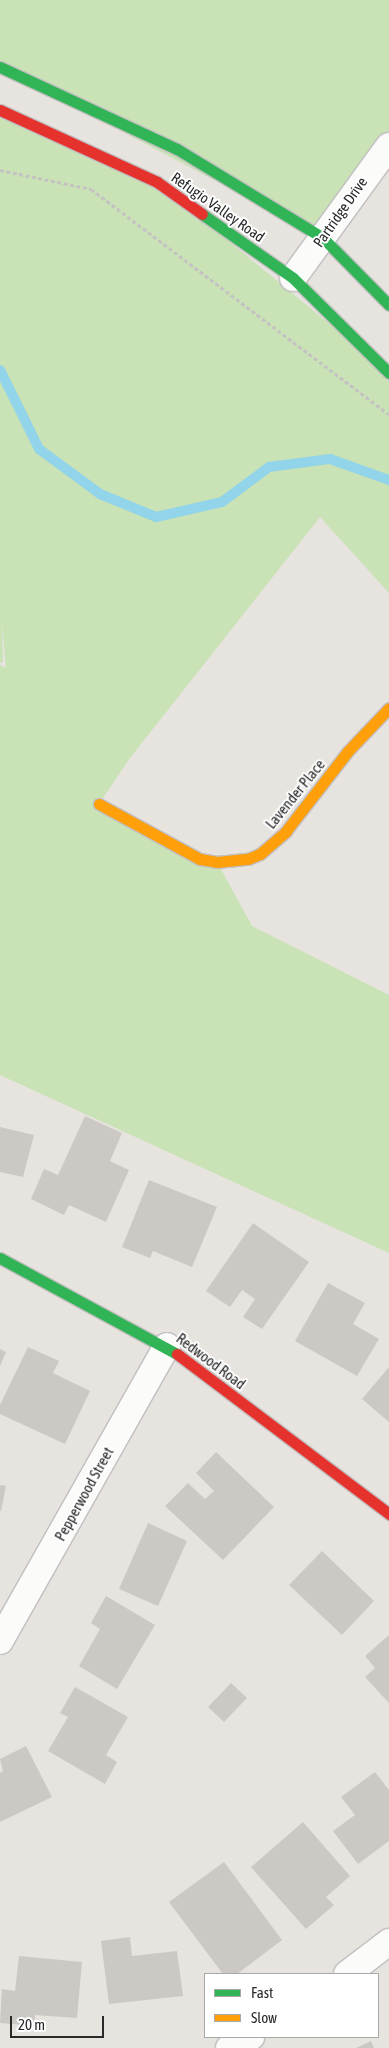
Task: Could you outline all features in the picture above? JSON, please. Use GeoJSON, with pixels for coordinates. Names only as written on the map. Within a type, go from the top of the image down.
{"type":"FeatureCollection","features":[{"type":"Feature","properties":{"kind":"street","name":"Refugio Valley Road"},"geometry":{"type":"LineString","coordinates":[[0,67],[177,149],[322,237],[389,305]]}},
{"type":"Feature","properties":{"kind":"street","name":"Refugio Valley Road"},"geometry":{"type":"LineString","coordinates":[[0,110],[156,182],[293,278],[389,373]]}},
{"type":"Feature","properties":{"kind":"street","name":"Partridge Drive"},"geometry":{"type":"LineString","coordinates":[[293,278],[389,146]]}},
{"type":"Feature","properties":{"kind":"street","name":"Lavender Place"},"geometry":{"type":"LineString","coordinates":[[99,804],[200,859],[226,862],[248,859],[260,854],[286,831],[348,751],[375,719],[389,708]]}},
{"type":"Feature","properties":{"kind":"street","name":"Redwood Road"},"geometry":{"type":"LineString","coordinates":[[0,1258],[166,1346],[389,1514]]}},
{"type":"Feature","properties":{"kind":"street","name":"Pepperwood Street"},"geometry":{"type":"LineString","coordinates":[[0,1641],[166,1346]]}},
{"type":"Feature","properties":{"kind":"street"},"geometry":{"type":"LineString","coordinates":[[348,1973],[389,1942]]}},
{"type":"Feature","properties":{"kind":"street"},"geometry":{"type":"LineString","coordinates":[[229,2048],[249,2038]]}},
{"type":"Feature","properties":{"kind":"path"},"geometry":{"type":"LineString","coordinates":[[0,170],[91,189],[389,414]]}},
{"type":"Feature","properties":{"kind":"green space"},"geometry":{"type":"Polygon","coordinates":[[[0,0],[389,0],[389,146],[322,237],[0,67],[0,0]]]}},
{"type":"Feature","properties":{"kind":"green space"},"geometry":{"type":"Polygon","coordinates":[[[0,110],[157,182],[389,373],[389,593],[320,517],[130,758],[99,804],[217,862],[252,926],[389,995],[389,1253],[0,1075],[0,665],[6,668],[2,622],[3,663],[0,662],[0,110]]]}},
{"type":"Feature","properties":{"kind":"building"},"geometry":{"type":"Polygon","coordinates":[[[85,1116],[122,1133],[110,1161],[129,1170],[106,1222],[69,1205],[64,1215],[31,1199],[44,1169],[58,1175],[85,1116]]]}},
{"type":"Feature","properties":{"kind":"building"},"geometry":{"type":"Polygon","coordinates":[[[0,1127],[34,1135],[23,1177],[0,1172],[0,1127]]]}},
{"type":"Feature","properties":{"kind":"building"},"geometry":{"type":"Polygon","coordinates":[[[149,1180],[217,1207],[192,1267],[153,1251],[150,1258],[122,1247],[149,1180]]]}},
{"type":"Feature","properties":{"kind":"building"},"geometry":{"type":"Polygon","coordinates":[[[253,1223],[309,1262],[262,1329],[243,1317],[255,1299],[242,1290],[230,1307],[206,1291],[253,1223]]]}},
{"type":"Feature","properties":{"kind":"building"},"geometry":{"type":"Polygon","coordinates":[[[328,1283],[365,1303],[353,1324],[379,1339],[357,1376],[295,1341],[328,1283]]]}},
{"type":"Feature","properties":{"kind":"building"},"geometry":{"type":"Polygon","coordinates":[[[28,1347],[59,1361],[53,1373],[90,1391],[65,1444],[0,1414],[0,1405],[28,1347]]]}},
{"type":"Feature","properties":{"kind":"building"},"geometry":{"type":"Polygon","coordinates":[[[0,1349],[6,1352],[0,1366],[0,1349]]]}},
{"type":"Feature","properties":{"kind":"building"},"geometry":{"type":"Polygon","coordinates":[[[389,1367],[389,1422],[362,1399],[389,1367]]]}},
{"type":"Feature","properties":{"kind":"building"},"geometry":{"type":"Polygon","coordinates":[[[216,1452],[274,1507],[223,1560],[165,1506],[188,1483],[205,1499],[214,1491],[196,1473],[216,1452]]]}},
{"type":"Feature","properties":{"kind":"building"},"geometry":{"type":"Polygon","coordinates":[[[0,1485],[6,1486],[1,1511],[0,1511],[0,1485]]]}},
{"type":"Feature","properties":{"kind":"building"},"geometry":{"type":"Polygon","coordinates":[[[148,1523],[187,1541],[158,1606],[119,1589],[148,1523]]]}},
{"type":"Feature","properties":{"kind":"building"},"geometry":{"type":"Polygon","coordinates":[[[322,1551],[374,1601],[342,1635],[289,1585],[322,1551]]]}},
{"type":"Feature","properties":{"kind":"building"},"geometry":{"type":"Polygon","coordinates":[[[106,1596],[155,1625],[117,1689],[79,1666],[100,1629],[91,1623],[106,1596]]]}},
{"type":"Feature","properties":{"kind":"building"},"geometry":{"type":"Polygon","coordinates":[[[389,1635],[389,1703],[365,1677],[375,1668],[365,1656],[389,1635]]]}},
{"type":"Feature","properties":{"kind":"building"},"geometry":{"type":"Polygon","coordinates":[[[231,1683],[247,1698],[224,1722],[208,1707],[231,1683]]]}},
{"type":"Feature","properties":{"kind":"building"},"geometry":{"type":"Polygon","coordinates":[[[75,1687],[128,1717],[106,1755],[117,1762],[105,1784],[48,1751],[68,1717],[60,1713],[75,1687]]]}},
{"type":"Feature","properties":{"kind":"building"},"geometry":{"type":"Polygon","coordinates":[[[26,1746],[52,1797],[0,1822],[0,1773],[3,1771],[0,1759],[26,1746]]]}},
{"type":"Feature","properties":{"kind":"building"},"geometry":{"type":"Polygon","coordinates":[[[375,1772],[389,1790],[389,1841],[358,1864],[333,1831],[355,1815],[341,1797],[375,1772]]]}},
{"type":"Feature","properties":{"kind":"building"},"geometry":{"type":"Polygon","coordinates":[[[303,1822],[350,1876],[326,1897],[334,1905],[306,1929],[251,1867],[303,1822]]]}},
{"type":"Feature","properties":{"kind":"building"},"geometry":{"type":"Polygon","coordinates":[[[224,1862],[282,1940],[238,1973],[222,1973],[169,1902],[224,1862]]]}},
{"type":"Feature","properties":{"kind":"building"},"geometry":{"type":"Polygon","coordinates":[[[130,1937],[132,1956],[177,1951],[183,1996],[109,2004],[101,1941],[130,1937]]]}},
{"type":"Feature","properties":{"kind":"building"},"geometry":{"type":"Polygon","coordinates":[[[19,1956],[82,1962],[77,2018],[35,2015],[35,2026],[0,2023],[2,1989],[15,1991],[19,1956]]]}},
{"type":"Feature","properties":{"kind":"building"},"geometry":{"type":"Polygon","coordinates":[[[371,2041],[374,2048],[356,2048],[371,2041]]]}},
{"type":"Feature","properties":{"kind":"waterway"},"geometry":{"type":"LineString","coordinates":[[0,370],[39,449],[100,494],[156,517],[222,502],[269,467],[330,459],[389,480]]}},
{"type":"Feature","properties":{"kind":"traffic: fast"},"geometry":{"type":"LineString","coordinates":[[0,67],[177,149],[322,237],[389,305]]}},
{"type":"Feature","properties":{"kind":"traffic: fast"},"geometry":{"type":"LineString","coordinates":[[202,214],[293,278],[389,373]]}},
{"type":"Feature","properties":{"kind":"traffic: fast"},"geometry":{"type":"LineString","coordinates":[[0,1258],[177,1354]]}},
{"type":"Feature","properties":{"kind":"traffic: slow"},"geometry":{"type":"LineString","coordinates":[[99,804],[200,859],[217,862],[248,859],[260,854],[286,831],[348,751],[389,708]]}},
{"type":"Feature","properties":{"kind":"traffic: jam"},"geometry":{"type":"LineString","coordinates":[[0,110],[157,182],[202,214]]}},
{"type":"Feature","properties":{"kind":"traffic: jam"},"geometry":{"type":"LineString","coordinates":[[177,1354],[389,1514]]}}]}
